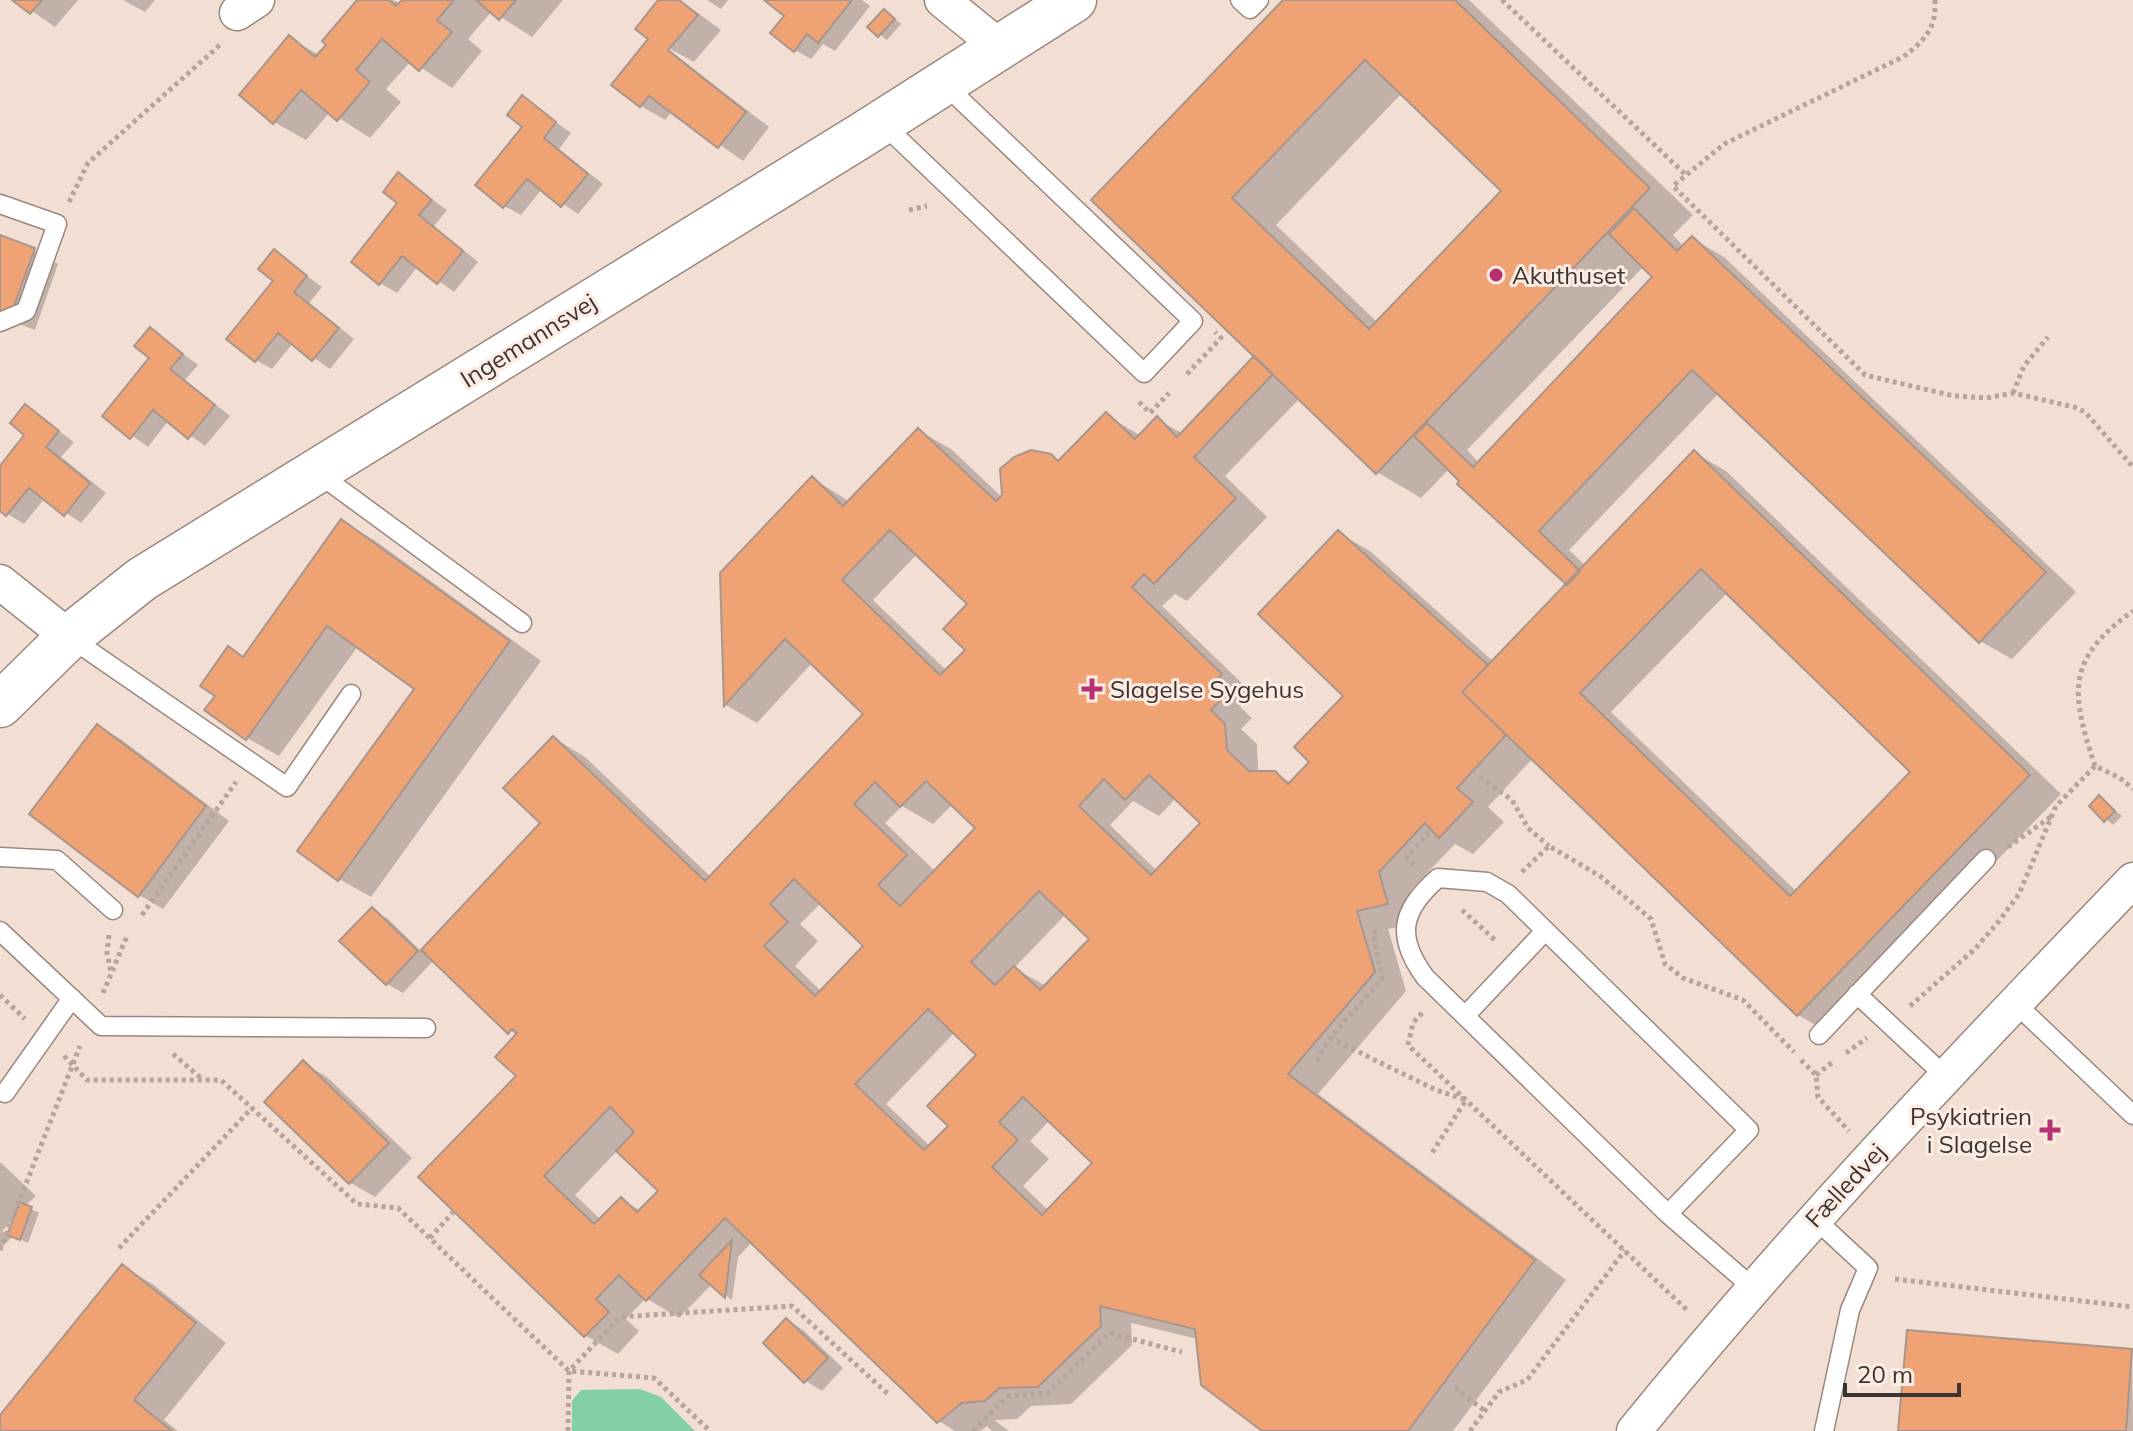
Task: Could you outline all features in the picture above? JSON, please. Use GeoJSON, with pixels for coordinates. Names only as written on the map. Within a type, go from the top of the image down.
{"type":"FeatureCollection","features":[{"type":"Feature","properties":{"kind":"street"},"geometry":{"type":"LineString","coordinates":[[942,0],[1001,48]]}},
{"type":"Feature","properties":{"kind":"street","name":"Ingemannsvej"},"geometry":{"type":"LineString","coordinates":[[0,705],[69,637],[142,579],[882,123],[1074,0]]}},
{"type":"Feature","properties":{"kind":"street"},"geometry":{"type":"LineString","coordinates":[[0,582],[69,637]]}},
{"type":"Feature","properties":{"kind":"street","name":"Fælledvej"},"geometry":{"type":"LineString","coordinates":[[1634,1431],[1712,1334],[1814,1218],[2133,880]]}},
{"type":"Feature","properties":{"kind":"lane"},"geometry":{"type":"LineString","coordinates":[[1240,0],[1250,9],[1259,0]]}},
{"type":"Feature","properties":{"kind":"lane"},"geometry":{"type":"LineString","coordinates":[[882,123],[1144,373],[1193,321],[944,84]]}},
{"type":"Feature","properties":{"kind":"lane"},"geometry":{"type":"LineString","coordinates":[[0,204],[57,224],[26,311],[0,322]]}},
{"type":"Feature","properties":{"kind":"lane"},"geometry":{"type":"LineString","coordinates":[[315,471],[522,623]]}},
{"type":"Feature","properties":{"kind":"lane"},"geometry":{"type":"LineString","coordinates":[[69,637],[287,787],[351,694]]}},
{"type":"Feature","properties":{"kind":"lane"},"geometry":{"type":"LineString","coordinates":[[0,857],[57,860],[113,910]]}},
{"type":"Feature","properties":{"kind":"lane"},"geometry":{"type":"LineString","coordinates":[[1819,1035],[1986,859]]}},
{"type":"Feature","properties":{"kind":"lane"},"geometry":{"type":"LineString","coordinates":[[1668,1214],[1749,1130],[1502,891],[1487,882],[1438,878],[1422,893],[1407,923],[1407,952],[1441,993],[1668,1214],[1752,1287]]}},
{"type":"Feature","properties":{"kind":"lane"},"geometry":{"type":"LineString","coordinates":[[0,931],[101,1026],[426,1028]]}},
{"type":"Feature","properties":{"kind":"lane"},"geometry":{"type":"LineString","coordinates":[[1465,1016],[1545,931]]}},
{"type":"Feature","properties":{"kind":"lane"},"geometry":{"type":"LineString","coordinates":[[1857,994],[1945,1076]]}},
{"type":"Feature","properties":{"kind":"lane"},"geometry":{"type":"LineString","coordinates":[[5,1093],[72,998]]}},
{"type":"Feature","properties":{"kind":"lane"},"geometry":{"type":"LineString","coordinates":[[2015,1003],[2133,1115]]}},
{"type":"Feature","properties":{"kind":"lane"},"geometry":{"type":"LineString","coordinates":[[1814,1218],[1868,1268],[1850,1310],[1824,1431]]}},
{"type":"Feature","properties":{"kind":"path"},"geometry":{"type":"LineString","coordinates":[[1502,0],[1686,175]]}},
{"type":"Feature","properties":{"kind":"path"},"geometry":{"type":"LineString","coordinates":[[1935,0],[1936,14],[1926,40],[1903,57],[1724,144],[1673,186],[1865,375],[1954,396],[1987,398],[2013,393],[2085,412],[2133,467]]}},
{"type":"Feature","properties":{"kind":"path"},"geometry":{"type":"LineString","coordinates":[[57,224],[88,163],[235,31],[247,6]]}},
{"type":"Feature","properties":{"kind":"path"},"geometry":{"type":"LineString","coordinates":[[909,210],[925,208],[931,202]]}},
{"type":"Feature","properties":{"kind":"path"},"geometry":{"type":"LineString","coordinates":[[2013,393],[2024,366],[2048,337]]}},
{"type":"Feature","properties":{"kind":"path"},"geometry":{"type":"LineString","coordinates":[[2133,611],[2087,656],[2076,702],[2095,766],[2120,778],[2133,789]]}},
{"type":"Feature","properties":{"kind":"path"},"geometry":{"type":"LineString","coordinates":[[1816,1075],[1890,1024],[1975,949],[2019,894],[2056,806],[2095,766]]}},
{"type":"Feature","properties":{"kind":"path"},"geometry":{"type":"LineString","coordinates":[[1480,777],[1512,800],[1528,828],[1549,846],[1600,876],[1651,919],[1665,964],[1683,978],[1743,1000],[1816,1075],[1818,1097],[1872,1156]]}},
{"type":"Feature","properties":{"kind":"path"},"geometry":{"type":"LineString","coordinates":[[1986,859],[2053,815]]}},
{"type":"Feature","properties":{"kind":"path"},"geometry":{"type":"LineString","coordinates":[[1502,891],[1549,846]]}},
{"type":"Feature","properties":{"kind":"path"},"geometry":{"type":"LineString","coordinates":[[111,974],[107,953],[113,910]]}},
{"type":"Feature","properties":{"kind":"path"},"geometry":{"type":"LineString","coordinates":[[1317,1061],[1330,1038],[1382,979],[1373,933],[1407,923]]}},
{"type":"Feature","properties":{"kind":"path"},"geometry":{"type":"LineString","coordinates":[[1441,993],[1413,1023],[1408,1045],[1712,1334]]}},
{"type":"Feature","properties":{"kind":"path"},"geometry":{"type":"LineString","coordinates":[[0,995],[87,1080],[221,1080],[357,1204],[398,1208],[569,1371],[654,1378],[710,1431]]}},
{"type":"Feature","properties":{"kind":"path"},"geometry":{"type":"LineString","coordinates":[[1330,1038],[1436,1090],[1466,1100]]}},
{"type":"Feature","properties":{"kind":"path"},"geometry":{"type":"LineString","coordinates":[[1430,1156],[1466,1100]]}},
{"type":"Feature","properties":{"kind":"path"},"geometry":{"type":"LineString","coordinates":[[119,1248],[252,1108]]}},
{"type":"Feature","properties":{"kind":"path"},"geometry":{"type":"LineString","coordinates":[[430,1238],[454,1211]]}},
{"type":"Feature","properties":{"kind":"path"},"geometry":{"type":"LineString","coordinates":[[1470,1431],[1499,1392],[1527,1380],[1625,1250]]}},
{"type":"Feature","properties":{"kind":"path"},"geometry":{"type":"LineString","coordinates":[[1868,1268],[1907,1282],[2133,1307]]}},
{"type":"Feature","properties":{"kind":"path"},"geometry":{"type":"LineString","coordinates":[[568,1431],[569,1371],[620,1317],[792,1306],[888,1394]]}},
{"type":"Feature","properties":{"kind":"path"},"geometry":{"type":"LineString","coordinates":[[973,1431],[1008,1396],[1048,1393],[1109,1333],[1182,1352]]}},
{"type":"Feature","properties":{"kind":"path"},"geometry":{"type":"LineString","coordinates":[[1455,1388],[1485,1411]]}},
{"type":"Feature","properties":{"kind":"green space"},"geometry":{"type":"Polygon","coordinates":[[[640,1389],[661,1397],[695,1431],[572,1431],[572,1401],[581,1390],[640,1389]]]}},
{"type":"Feature","properties":{"kind":"building"},"geometry":{"type":"Polygon","coordinates":[[[12,0],[42,0],[30,14],[12,0]]]}},
{"type":"Feature","properties":{"kind":"building"},"geometry":{"type":"Polygon","coordinates":[[[357,0],[389,0],[396,6],[402,0],[454,0],[437,20],[452,32],[419,71],[382,39],[356,70],[370,82],[337,121],[301,90],[273,124],[239,95],[289,35],[315,57],[326,45],[322,41],[357,0]]]}},
{"type":"Feature","properties":{"kind":"building"},"geometry":{"type":"Polygon","coordinates":[[[476,0],[516,0],[499,20],[476,0]]]}},
{"type":"Feature","properties":{"kind":"building"},"geometry":{"type":"Polygon","coordinates":[[[658,0],[679,0],[698,15],[668,50],[746,112],[718,148],[649,96],[640,107],[611,85],[648,39],[635,29],[658,0]]]}},
{"type":"Feature","properties":{"kind":"building"},"geometry":{"type":"Polygon","coordinates":[[[764,0],[852,0],[818,43],[807,34],[794,52],[770,33],[784,16],[764,0]]]}},
{"type":"Feature","properties":{"kind":"building","name":"Akuthuset"},"geometry":{"type":"Polygon","coordinates":[[[1283,0],[1455,0],[1650,188],[1376,474],[1091,200],[1283,0]],[[1365,60],[1232,198],[1369,329],[1501,191],[1365,60]]]}},
{"type":"Feature","properties":{"kind":"building"},"geometry":{"type":"Polygon","coordinates":[[[884,9],[895,19],[878,37],[867,27],[884,9]]]}},
{"type":"Feature","properties":{"kind":"building"},"geometry":{"type":"Polygon","coordinates":[[[522,95],[556,122],[544,138],[588,174],[561,207],[527,179],[503,208],[475,185],[522,127],[507,115],[522,95]]]}},
{"type":"Feature","properties":{"kind":"building"},"geometry":{"type":"Polygon","coordinates":[[[398,172],[432,200],[419,215],[463,251],[437,284],[402,256],[379,285],[351,262],[397,203],[383,192],[398,172]]]}},
{"type":"Feature","properties":{"kind":"building"},"geometry":{"type":"Polygon","coordinates":[[[1634,208],[1677,251],[1692,236],[2046,572],[1979,643],[1692,370],[1539,531],[1580,571],[1567,585],[1457,484],[1459,481],[1414,436],[1427,423],[1473,467],[1652,277],[1609,234],[1634,208]]]}},
{"type":"Feature","properties":{"kind":"building"},"geometry":{"type":"Polygon","coordinates":[[[0,235],[35,248],[10,317],[0,314],[0,235]]]}},
{"type":"Feature","properties":{"kind":"building"},"geometry":{"type":"Polygon","coordinates":[[[274,249],[307,276],[294,292],[339,328],[312,361],[278,333],[255,362],[226,339],[273,281],[258,269],[274,249]]]}},
{"type":"Feature","properties":{"kind":"building"},"geometry":{"type":"Polygon","coordinates":[[[150,327],[183,354],[170,369],[215,405],[188,439],[153,410],[130,439],[102,416],[149,358],[134,346],[150,327]]]}},
{"type":"Feature","properties":{"kind":"building"},"geometry":{"type":"Polygon","coordinates":[[[1254,356],[1273,374],[1194,457],[1236,498],[1154,584],[1144,574],[1132,587],[1222,674],[1210,687],[1222,699],[1211,710],[1225,724],[1227,750],[1249,771],[1275,771],[1288,784],[1309,762],[1294,747],[1343,696],[1258,614],[1338,530],[1488,665],[1462,692],[1506,735],[1457,788],[1473,802],[1439,838],[1425,823],[1379,872],[1388,904],[1357,911],[1375,972],[1288,1074],[1535,1260],[1408,1431],[1262,1431],[1201,1385],[1195,1329],[1100,1306],[1101,1326],[1038,1387],[999,1388],[985,1401],[962,1403],[937,1423],[725,1218],[646,1301],[619,1275],[596,1299],[609,1312],[584,1337],[418,1177],[516,1076],[495,1057],[517,1033],[512,1029],[508,1034],[421,950],[540,823],[503,788],[553,736],[705,881],[863,714],[785,639],[724,706],[720,573],[812,476],[843,506],[918,428],[996,501],[1002,495],[1000,469],[1014,457],[1031,450],[1051,454],[1058,461],[1106,412],[1135,439],[1157,416],[1177,437],[1254,356]],[[890,530],[842,580],[940,675],[965,650],[943,629],[967,604],[890,530]],[[1149,775],[1125,800],[1104,779],[1079,806],[1151,875],[1200,823],[1149,775]],[[926,781],[900,807],[875,782],[854,804],[907,855],[878,885],[900,906],[975,828],[926,781]],[[794,879],[770,904],[788,922],[764,946],[815,996],[863,946],[794,879]],[[1039,891],[971,962],[995,985],[1014,966],[1040,990],[1089,939],[1039,891]],[[928,1009],[855,1084],[924,1150],[948,1126],[927,1106],[976,1055],[928,1009]],[[1023,1097],[999,1122],[1018,1140],[992,1167],[1042,1215],[1092,1163],[1023,1097]],[[610,1107],[544,1176],[594,1224],[621,1197],[637,1212],[658,1191],[616,1151],[634,1132],[610,1107]]]}},
{"type":"Feature","properties":{"kind":"building"},"geometry":{"type":"Polygon","coordinates":[[[25,404],[59,431],[46,447],[90,483],[64,516],[29,488],[6,516],[0,511],[0,466],[24,435],[10,423],[25,404]]]}},
{"type":"Feature","properties":{"kind":"building"},"geometry":{"type":"Polygon","coordinates":[[[1694,450],[2030,775],[1797,1016],[1462,692],[1694,450]],[[1701,569],[1580,693],[1790,896],[1910,772],[1701,569]]]}},
{"type":"Feature","properties":{"kind":"building"},"geometry":{"type":"Polygon","coordinates":[[[341,519],[510,641],[338,881],[297,851],[414,689],[327,626],[246,740],[204,710],[215,696],[200,686],[228,646],[243,657],[341,519]]]}},
{"type":"Feature","properties":{"kind":"building"},"geometry":{"type":"Polygon","coordinates":[[[97,724],[206,806],[138,897],[29,814],[97,724]]]}},
{"type":"Feature","properties":{"kind":"building"},"geometry":{"type":"Polygon","coordinates":[[[2099,795],[2115,811],[2104,822],[2089,806],[2099,795]]]}},
{"type":"Feature","properties":{"kind":"building"},"geometry":{"type":"Polygon","coordinates":[[[372,907],[418,951],[386,985],[339,941],[372,907]]]}},
{"type":"Feature","properties":{"kind":"building"},"geometry":{"type":"Polygon","coordinates":[[[303,1060],[389,1143],[349,1184],[264,1102],[303,1060]]]}},
{"type":"Feature","properties":{"kind":"building"},"geometry":{"type":"Polygon","coordinates":[[[20,1202],[32,1207],[20,1240],[7,1235],[20,1202]]]}},
{"type":"Feature","properties":{"kind":"building"},"geometry":{"type":"Polygon","coordinates":[[[732,1240],[725,1298],[699,1275],[732,1240]]]}},
{"type":"Feature","properties":{"kind":"building"},"geometry":{"type":"Polygon","coordinates":[[[122,1264],[196,1323],[134,1400],[172,1431],[0,1431],[0,1415],[122,1264]]]}},
{"type":"Feature","properties":{"kind":"building"},"geometry":{"type":"Polygon","coordinates":[[[786,1318],[828,1358],[804,1383],[763,1343],[786,1318]]]}},
{"type":"Feature","properties":{"kind":"building"},"geometry":{"type":"Polygon","coordinates":[[[1907,1330],[2132,1349],[2126,1431],[1898,1431],[1907,1330]]]}},
{"type":"Feature","properties":{"kind":"place","name":"Akuthuset"},"geometry":{"type":"Point","coordinates":[1496,275]}},
{"type":"Feature","properties":{"kind":"place","name":"Slagelse Sygehus"},"geometry":{"type":"Point","coordinates":[1092,689]}},
{"type":"Feature","properties":{"kind":"place","name":"Psykiatrien i Slagelse"},"geometry":{"type":"Point","coordinates":[2050,1130]}}]}
